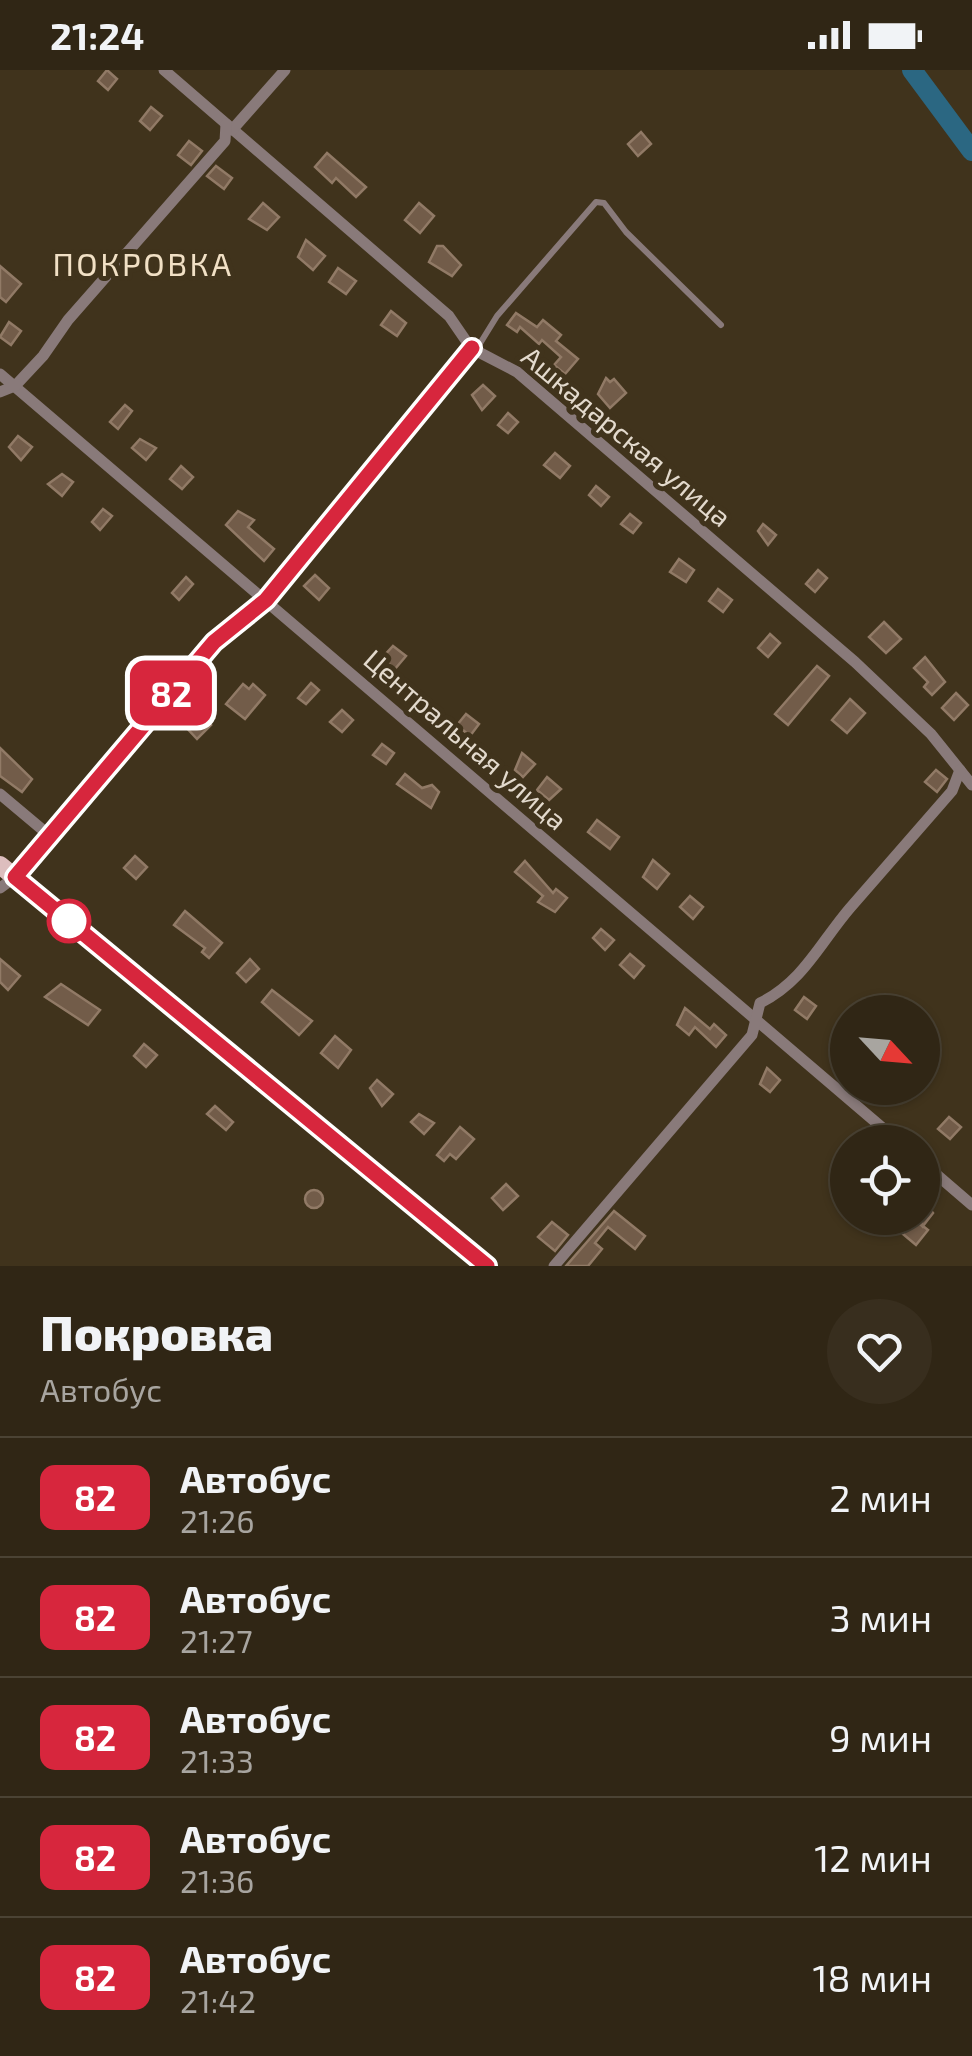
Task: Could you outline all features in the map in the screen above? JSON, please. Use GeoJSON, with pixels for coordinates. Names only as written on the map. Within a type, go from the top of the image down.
{"type":"FeatureCollection","features":[{"type":"Feature","properties":{"kind":"main road"},"geometry":{"type":"LineString","coordinates":[[5,876],[487,1266]]}},
{"type":"Feature","properties":{"kind":"street","name":"Ашкадарская улица"},"geometry":{"type":"LineString","coordinates":[[164,70],[449,316],[474,349],[517,372],[855,662],[932,734],[972,785]]}},
{"type":"Feature","properties":{"kind":"street"},"geometry":{"type":"LineString","coordinates":[[0,392],[14,386],[225,140],[229,127],[285,70]]}},
{"type":"Feature","properties":{"kind":"street"},"geometry":{"type":"LineString","coordinates":[[5,876],[50,836],[214,642],[266,600],[474,349]]}},
{"type":"Feature","properties":{"kind":"street","name":"Центральная улица"},"geometry":{"type":"LineString","coordinates":[[0,374],[879,1125]]}},
{"type":"Feature","properties":{"kind":"street"},"geometry":{"type":"LineString","coordinates":[[554,1266],[752,1035],[760,1003],[786,990],[806,968],[832,930],[952,791],[960,770]]}},
{"type":"Feature","properties":{"kind":"street"},"geometry":{"type":"LineString","coordinates":[[0,794],[50,836]]}},
{"type":"Feature","properties":{"kind":"street"},"geometry":{"type":"LineString","coordinates":[[940,1177],[972,1205]]}},
{"type":"Feature","properties":{"kind":"lane"},"geometry":{"type":"LineString","coordinates":[[474,349],[497,316],[596,202],[604,203],[626,232],[721,325]]}},
{"type":"Feature","properties":{"kind":"building"},"geometry":{"type":"Polygon","coordinates":[[[107,70],[117,79],[108,90],[98,81],[107,70]]]}},
{"type":"Feature","properties":{"kind":"building"},"geometry":{"type":"Polygon","coordinates":[[[151,107],[162,116],[150,130],[140,121],[151,107]]]}},
{"type":"Feature","properties":{"kind":"building"},"geometry":{"type":"Polygon","coordinates":[[[641,132],[651,144],[638,156],[628,144],[641,132]]]}},
{"type":"Feature","properties":{"kind":"building"},"geometry":{"type":"Polygon","coordinates":[[[189,141],[202,151],[191,165],[178,155],[189,141]]]}},
{"type":"Feature","properties":{"kind":"building"},"geometry":{"type":"Polygon","coordinates":[[[327,153],[366,187],[356,197],[336,178],[332,183],[315,167],[327,153]]]}},
{"type":"Feature","properties":{"kind":"building"},"geometry":{"type":"Polygon","coordinates":[[[216,166],[232,178],[224,189],[207,176],[216,166]]]}},
{"type":"Feature","properties":{"kind":"building"},"geometry":{"type":"Polygon","coordinates":[[[263,203],[279,217],[267,230],[249,219],[263,203]]]}},
{"type":"Feature","properties":{"kind":"building"},"geometry":{"type":"Polygon","coordinates":[[[419,203],[434,216],[420,233],[405,220],[419,203]]]}},
{"type":"Feature","properties":{"kind":"building"},"geometry":{"type":"Polygon","coordinates":[[[306,240],[325,256],[313,270],[298,257],[306,240]]]}},
{"type":"Feature","properties":{"kind":"building"},"geometry":{"type":"Polygon","coordinates":[[[437,246],[443,246],[461,265],[452,276],[429,262],[437,246]]]}},
{"type":"Feature","properties":{"kind":"building"},"geometry":{"type":"Polygon","coordinates":[[[0,266],[21,284],[6,302],[0,297],[0,266]]]}},
{"type":"Feature","properties":{"kind":"building"},"geometry":{"type":"Polygon","coordinates":[[[338,268],[356,281],[346,294],[329,282],[338,268]]]}},
{"type":"Feature","properties":{"kind":"building"},"geometry":{"type":"Polygon","coordinates":[[[391,311],[406,323],[397,336],[381,325],[391,311]]]}},
{"type":"Feature","properties":{"kind":"building"},"geometry":{"type":"Polygon","coordinates":[[[516,313],[537,327],[543,320],[561,335],[556,341],[578,359],[565,374],[554,365],[561,357],[542,340],[539,344],[520,327],[517,332],[507,325],[516,313]]]}},
{"type":"Feature","properties":{"kind":"building"},"geometry":{"type":"Polygon","coordinates":[[[9,322],[21,331],[11,345],[0,337],[9,322]]]}},
{"type":"Feature","properties":{"kind":"building"},"geometry":{"type":"Polygon","coordinates":[[[606,378],[610,382],[614,379],[626,393],[610,408],[598,394],[606,378]]]}},
{"type":"Feature","properties":{"kind":"building"},"geometry":{"type":"Polygon","coordinates":[[[483,385],[495,396],[482,410],[472,395],[483,385]]]}},
{"type":"Feature","properties":{"kind":"building"},"geometry":{"type":"Polygon","coordinates":[[[125,405],[132,411],[118,429],[110,422],[125,405]]]}},
{"type":"Feature","properties":{"kind":"building"},"geometry":{"type":"Polygon","coordinates":[[[508,413],[518,422],[508,433],[498,425],[508,413]]]}},
{"type":"Feature","properties":{"kind":"building"},"geometry":{"type":"Polygon","coordinates":[[[18,436],[32,447],[21,460],[9,447],[18,436]]]}},
{"type":"Feature","properties":{"kind":"building"},"geometry":{"type":"Polygon","coordinates":[[[140,439],[156,448],[146,460],[132,448],[140,439]]]}},
{"type":"Feature","properties":{"kind":"building"},"geometry":{"type":"Polygon","coordinates":[[[555,453],[570,466],[560,478],[544,465],[555,453]]]}},
{"type":"Feature","properties":{"kind":"building"},"geometry":{"type":"Polygon","coordinates":[[[181,466],[193,477],[182,489],[170,479],[181,466]]]}},
{"type":"Feature","properties":{"kind":"building"},"geometry":{"type":"Polygon","coordinates":[[[62,474],[73,482],[62,496],[48,484],[62,474]]]}},
{"type":"Feature","properties":{"kind":"building"},"geometry":{"type":"Polygon","coordinates":[[[596,486],[609,497],[601,506],[589,495],[596,486]]]}},
{"type":"Feature","properties":{"kind":"building"},"geometry":{"type":"Polygon","coordinates":[[[103,509],[112,516],[100,530],[92,522],[103,509]]]}},
{"type":"Feature","properties":{"kind":"building"},"geometry":{"type":"Polygon","coordinates":[[[238,511],[254,520],[248,527],[274,549],[264,561],[226,525],[238,511]]]}},
{"type":"Feature","properties":{"kind":"building"},"geometry":{"type":"Polygon","coordinates":[[[630,514],[641,523],[633,533],[621,524],[630,514]]]}},
{"type":"Feature","properties":{"kind":"building"},"geometry":{"type":"Polygon","coordinates":[[[763,524],[776,535],[768,545],[758,531],[763,524]]]}},
{"type":"Feature","properties":{"kind":"building"},"geometry":{"type":"Polygon","coordinates":[[[679,559],[694,570],[686,582],[670,572],[679,559]]]}},
{"type":"Feature","properties":{"kind":"building"},"geometry":{"type":"Polygon","coordinates":[[[818,570],[827,578],[815,592],[806,584],[818,570]]]}},
{"type":"Feature","properties":{"kind":"building"},"geometry":{"type":"Polygon","coordinates":[[[315,575],[329,588],[319,600],[304,586],[315,575]]]}},
{"type":"Feature","properties":{"kind":"building"},"geometry":{"type":"Polygon","coordinates":[[[186,577],[193,584],[179,600],[172,593],[186,577]]]}},
{"type":"Feature","properties":{"kind":"building"},"geometry":{"type":"Polygon","coordinates":[[[718,589],[732,600],[723,612],[709,601],[718,589]]]}},
{"type":"Feature","properties":{"kind":"building"},"geometry":{"type":"Polygon","coordinates":[[[884,622],[901,639],[886,653],[869,637],[884,622]]]}},
{"type":"Feature","properties":{"kind":"building"},"geometry":{"type":"Polygon","coordinates":[[[770,634],[780,643],[768,657],[758,648],[770,634]]]}},
{"type":"Feature","properties":{"kind":"building"},"geometry":{"type":"Polygon","coordinates":[[[393,646],[406,656],[395,669],[382,658],[393,646]]]}},
{"type":"Feature","properties":{"kind":"building"},"geometry":{"type":"Polygon","coordinates":[[[925,657],[945,682],[932,695],[924,687],[928,682],[914,668],[925,657]]]}},
{"type":"Feature","properties":{"kind":"building"},"geometry":{"type":"Polygon","coordinates":[[[817,666],[829,676],[788,725],[775,714],[817,666]]]}},
{"type":"Feature","properties":{"kind":"building"},"geometry":{"type":"Polygon","coordinates":[[[311,683],[319,690],[306,704],[298,698],[311,683]]]}},
{"type":"Feature","properties":{"kind":"building"},"geometry":{"type":"Polygon","coordinates":[[[243,684],[249,689],[253,684],[265,695],[245,719],[226,704],[243,684]]]}},
{"type":"Feature","properties":{"kind":"building"},"geometry":{"type":"Polygon","coordinates":[[[956,693],[968,705],[954,720],[942,708],[956,693]]]}},
{"type":"Feature","properties":{"kind":"building"},"geometry":{"type":"Polygon","coordinates":[[[850,699],[865,713],[847,733],[832,720],[850,699]]]}},
{"type":"Feature","properties":{"kind":"building"},"geometry":{"type":"Polygon","coordinates":[[[342,710],[353,720],[342,732],[330,722],[342,710]]]}},
{"type":"Feature","properties":{"kind":"building"},"geometry":{"type":"Polygon","coordinates":[[[197,711],[211,725],[197,739],[183,724],[197,711]]]}},
{"type":"Feature","properties":{"kind":"building"},"geometry":{"type":"Polygon","coordinates":[[[466,714],[479,724],[470,736],[457,725],[466,714]]]}},
{"type":"Feature","properties":{"kind":"building"},"geometry":{"type":"Polygon","coordinates":[[[382,744],[394,753],[386,764],[373,755],[382,744]]]}},
{"type":"Feature","properties":{"kind":"building"},"geometry":{"type":"Polygon","coordinates":[[[0,748],[32,779],[22,792],[0,776],[0,748]]]}},
{"type":"Feature","properties":{"kind":"building"},"geometry":{"type":"Polygon","coordinates":[[[522,753],[535,764],[523,777],[515,770],[522,753]]]}},
{"type":"Feature","properties":{"kind":"building"},"geometry":{"type":"Polygon","coordinates":[[[936,770],[947,779],[937,792],[925,782],[936,770]]]}},
{"type":"Feature","properties":{"kind":"building"},"geometry":{"type":"Polygon","coordinates":[[[405,774],[422,788],[432,785],[439,792],[431,808],[397,784],[405,774]]]}},
{"type":"Feature","properties":{"kind":"building"},"geometry":{"type":"Polygon","coordinates":[[[547,777],[561,789],[549,800],[537,790],[547,777]]]}},
{"type":"Feature","properties":{"kind":"building"},"geometry":{"type":"Polygon","coordinates":[[[597,820],[619,837],[610,849],[588,832],[597,820]]]}},
{"type":"Feature","properties":{"kind":"building"},"geometry":{"type":"Polygon","coordinates":[[[135,856],[147,867],[136,879],[124,868],[135,856]]]}},
{"type":"Feature","properties":{"kind":"building"},"geometry":{"type":"Polygon","coordinates":[[[653,860],[669,874],[657,889],[643,877],[653,860]]]}},
{"type":"Feature","properties":{"kind":"building"},"geometry":{"type":"Polygon","coordinates":[[[525,861],[553,893],[556,889],[567,898],[555,912],[538,902],[543,896],[515,872],[525,861]]]}},
{"type":"Feature","properties":{"kind":"building"},"geometry":{"type":"Polygon","coordinates":[[[690,896],[703,907],[693,919],[680,907],[690,896]]]}},
{"type":"Feature","properties":{"kind":"building"},"geometry":{"type":"Polygon","coordinates":[[[185,911],[222,943],[209,958],[202,952],[205,948],[174,925],[185,911]]]}},
{"type":"Feature","properties":{"kind":"building"},"geometry":{"type":"Polygon","coordinates":[[[601,929],[614,940],[605,950],[593,938],[601,929]]]}},
{"type":"Feature","properties":{"kind":"building"},"geometry":{"type":"Polygon","coordinates":[[[630,954],[644,966],[634,978],[620,965],[630,954]]]}},
{"type":"Feature","properties":{"kind":"building"},"geometry":{"type":"Polygon","coordinates":[[[0,959],[20,976],[8,990],[0,982],[0,959]]]}},
{"type":"Feature","properties":{"kind":"building"},"geometry":{"type":"Polygon","coordinates":[[[250,959],[259,969],[246,982],[237,973],[250,959]]]}},
{"type":"Feature","properties":{"kind":"building"},"geometry":{"type":"Polygon","coordinates":[[[61,984],[100,1010],[88,1025],[45,997],[61,984]]]}},
{"type":"Feature","properties":{"kind":"building"},"geometry":{"type":"Polygon","coordinates":[[[272,990],[312,1021],[299,1035],[262,1002],[272,990]]]}},
{"type":"Feature","properties":{"kind":"building"},"geometry":{"type":"Polygon","coordinates":[[[804,997],[816,1006],[807,1019],[795,1010],[804,997]]]}},
{"type":"Feature","properties":{"kind":"building"},"geometry":{"type":"Polygon","coordinates":[[[685,1008],[710,1029],[714,1024],[726,1035],[716,1047],[695,1027],[689,1035],[677,1025],[685,1008]]]}},
{"type":"Feature","properties":{"kind":"building"},"geometry":{"type":"Polygon","coordinates":[[[335,1036],[351,1050],[338,1068],[321,1053],[335,1036]]]}},
{"type":"Feature","properties":{"kind":"building"},"geometry":{"type":"Polygon","coordinates":[[[144,1044],[157,1055],[146,1067],[134,1056],[144,1044]]]}},
{"type":"Feature","properties":{"kind":"building"},"geometry":{"type":"Polygon","coordinates":[[[767,1068],[780,1080],[770,1092],[760,1084],[767,1068]]]}},
{"type":"Feature","properties":{"kind":"building"},"geometry":{"type":"Polygon","coordinates":[[[377,1080],[393,1094],[382,1106],[370,1088],[377,1080]]]}},
{"type":"Feature","properties":{"kind":"building"},"geometry":{"type":"Polygon","coordinates":[[[215,1106],[233,1122],[226,1130],[207,1114],[215,1106]]]}},
{"type":"Feature","properties":{"kind":"building"},"geometry":{"type":"Polygon","coordinates":[[[419,1114],[434,1123],[424,1134],[411,1122],[419,1114]]]}},
{"type":"Feature","properties":{"kind":"building"},"geometry":{"type":"Polygon","coordinates":[[[949,1117],[961,1127],[950,1139],[940,1127],[949,1117]]]}},
{"type":"Feature","properties":{"kind":"building"},"geometry":{"type":"Polygon","coordinates":[[[460,1127],[474,1139],[456,1159],[450,1154],[444,1161],[437,1155],[460,1127]]]}},
{"type":"Feature","properties":{"kind":"building"},"geometry":{"type":"Polygon","coordinates":[[[506,1184],[518,1196],[503,1210],[492,1198],[506,1184]]]}},
{"type":"Feature","properties":{"kind":"building"},"geometry":{"type":"Polygon","coordinates":[[[314,1190],[321,1192],[321,1206],[314,1208],[307,1206],[305,1199],[307,1192],[314,1190]]]}},
{"type":"Feature","properties":{"kind":"building"},"geometry":{"type":"Polygon","coordinates":[[[614,1211],[645,1236],[635,1249],[608,1227],[595,1243],[602,1249],[588,1266],[566,1266],[614,1211]]]}},
{"type":"Feature","properties":{"kind":"building"},"geometry":{"type":"Polygon","coordinates":[[[552,1222],[568,1235],[555,1251],[538,1237],[552,1222]]]}},
{"type":"Feature","properties":{"kind":"building"},"geometry":{"type":"Polygon","coordinates":[[[904,1235],[924,1235],[916,1245],[904,1235]]]}},
{"type":"Feature","properties":{"kind":"waterway"},"geometry":{"type":"LineString","coordinates":[[912,70],[972,151]]}},
{"type":"Feature","properties":{"kind":"bus line","name":"82"},"geometry":{"type":"LineString","coordinates":[[472,348],[266,600],[214,642],[15,877],[487,1266]]}},
{"type":"Feature","properties":{"kind":"district","name":"ПОКРОВКА"},"geometry":{"type":"Point","coordinates":[143,263]}}]}
